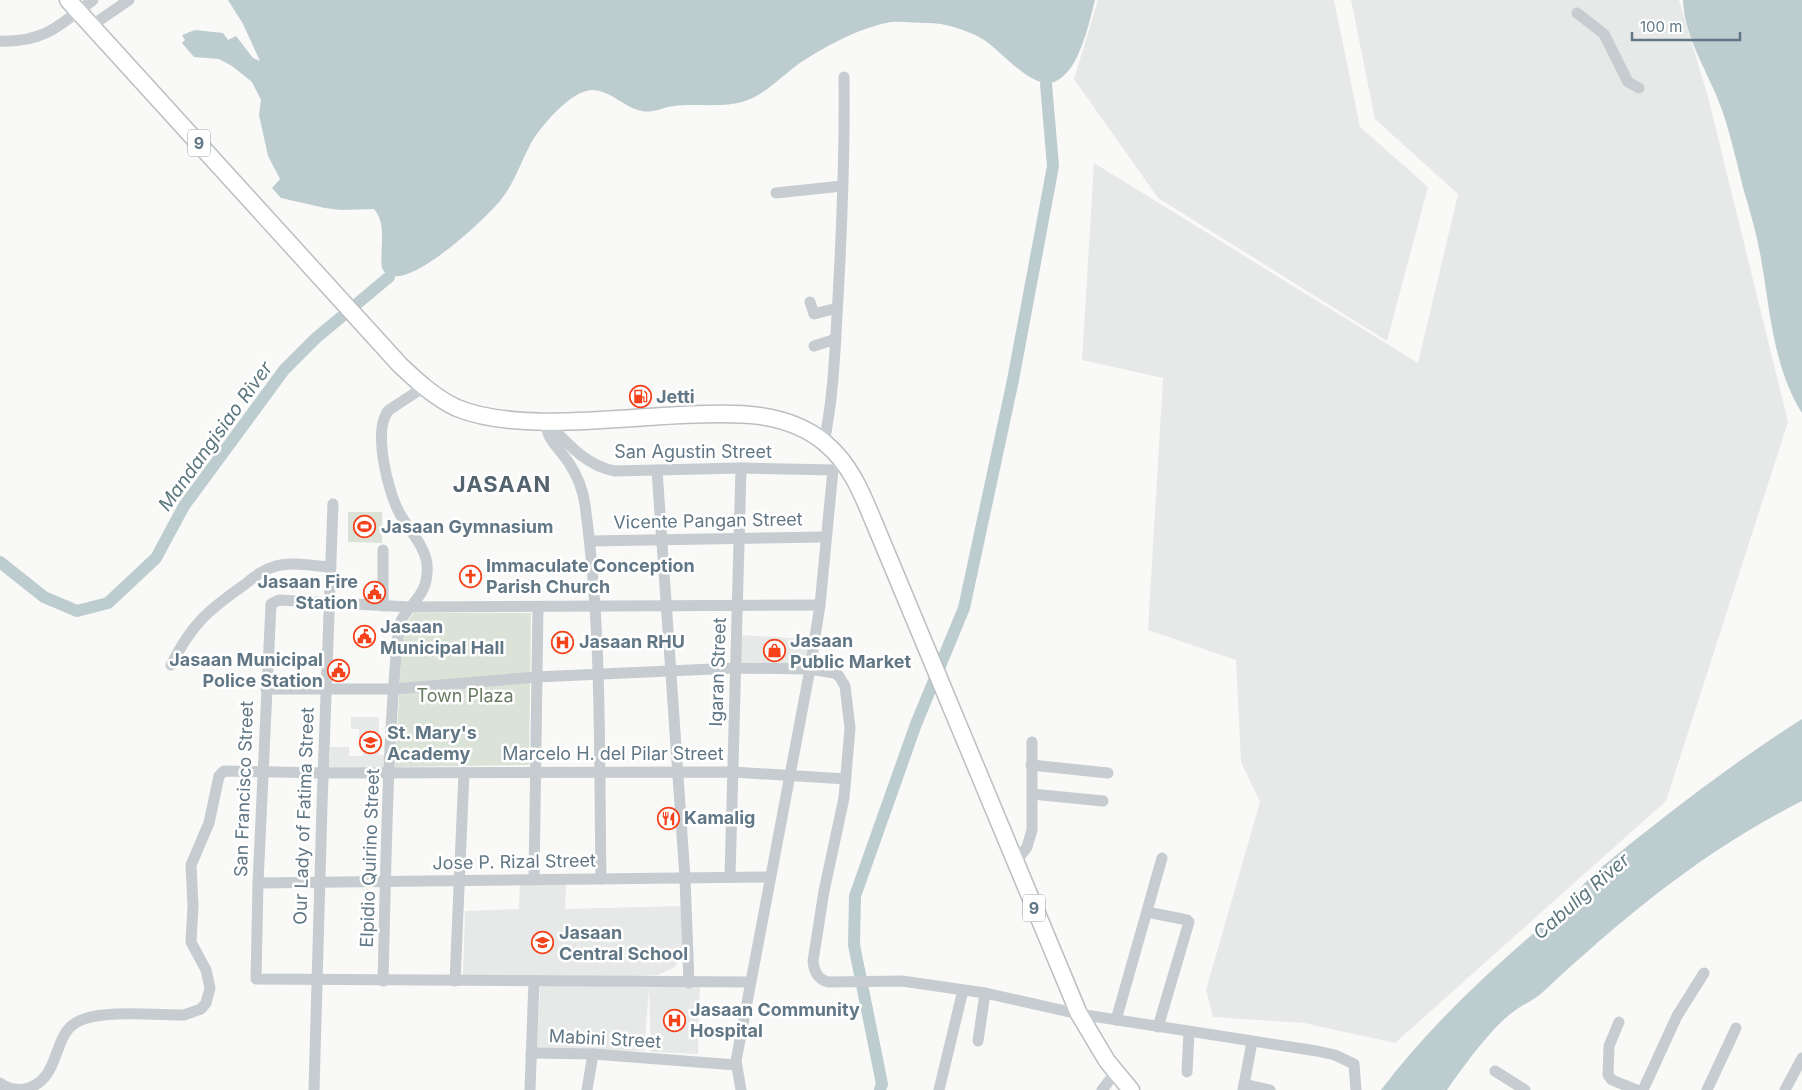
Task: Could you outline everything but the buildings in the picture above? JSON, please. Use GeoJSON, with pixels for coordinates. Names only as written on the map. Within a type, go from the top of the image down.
{"type":"FeatureCollection","features":[{"type":"Feature","properties":{"kind":"highway","name":"9"},"geometry":{"type":"LineString","coordinates":[[73,6],[378,339],[424,387],[448,403],[475,414],[516,420],[546,421],[747,414],[789,423],[824,442],[838,466],[857,484],[899,578],[1079,1014],[1092,1039],[1116,1073],[1131,1090]]}},
{"type":"Feature","properties":{"kind":"street"},"geometry":{"type":"LineString","coordinates":[[0,41],[34,40],[60,26],[73,6],[93,0]]}},
{"type":"Feature","properties":{"kind":"street"},"geometry":{"type":"LineString","coordinates":[[91,26],[129,0]]}},
{"type":"Feature","properties":{"kind":"street"},"geometry":{"type":"LineString","coordinates":[[1577,13],[1604,34],[1628,82],[1639,88]]}},
{"type":"Feature","properties":{"kind":"street"},"geometry":{"type":"LineString","coordinates":[[824,442],[832,397],[836,339],[845,140],[844,77]]}},
{"type":"Feature","properties":{"kind":"street"},"geometry":{"type":"LineString","coordinates":[[776,193],[842,186]]}},
{"type":"Feature","properties":{"kind":"street"},"geometry":{"type":"LineString","coordinates":[[810,302],[814,314],[837,308]]}},
{"type":"Feature","properties":{"kind":"street"},"geometry":{"type":"LineString","coordinates":[[814,346],[836,339]]}},
{"type":"Feature","properties":{"kind":"street","name":"Elpidio Quirino Street"},"geometry":{"type":"LineString","coordinates":[[383,981],[390,773],[398,631],[404,614],[422,593],[427,561],[397,508],[390,489],[382,428],[385,415],[389,410],[424,387]]}},
{"type":"Feature","properties":{"kind":"street"},"geometry":{"type":"LineString","coordinates":[[563,439],[571,420]]}},
{"type":"Feature","properties":{"kind":"street"},"geometry":{"type":"LineString","coordinates":[[546,421],[547,434],[570,464],[580,484],[584,498],[590,541],[597,674],[601,879]]}},
{"type":"Feature","properties":{"kind":"street","name":"San Agustin Street"},"geometry":{"type":"LineString","coordinates":[[546,421],[589,462],[603,469],[615,471],[838,466]]}},
{"type":"Feature","properties":{"kind":"street"},"geometry":{"type":"LineString","coordinates":[[741,1090],[736,1065],[810,669],[820,605],[825,537],[838,466]]}},
{"type":"Feature","properties":{"kind":"street","name":"Igaran Street"},"geometry":{"type":"LineString","coordinates":[[730,877],[741,468]]}},
{"type":"Feature","properties":{"kind":"street"},"geometry":{"type":"LineString","coordinates":[[657,470],[685,878],[688,982]]}},
{"type":"Feature","properties":{"kind":"street","name":"Our Lady of Fatima Street"},"geometry":{"type":"LineString","coordinates":[[314,1090],[333,504]]}},
{"type":"Feature","properties":{"kind":"street","name":"Vicente Pangan Street"},"geometry":{"type":"LineString","coordinates":[[590,541],[825,537]]}},
{"type":"Feature","properties":{"kind":"street"},"geometry":{"type":"LineString","coordinates":[[383,550],[383,606]]}},
{"type":"Feature","properties":{"kind":"street"},"geometry":{"type":"LineString","coordinates":[[171,665],[184,640],[197,621],[213,606],[261,573],[282,565],[330,567]]}},
{"type":"Feature","properties":{"kind":"street","name":"San Francisco Street"},"geometry":{"type":"LineString","coordinates":[[318,980],[256,979],[258,883],[269,615],[272,602],[279,600],[330,603]]}},
{"type":"Feature","properties":{"kind":"street"},"geometry":{"type":"LineString","coordinates":[[330,603],[410,607],[594,608],[820,605]]}},
{"type":"Feature","properties":{"kind":"street"},"geometry":{"type":"LineString","coordinates":[[534,880],[538,607]]}},
{"type":"Feature","properties":{"kind":"street"},"geometry":{"type":"LineString","coordinates":[[266,689],[394,688],[536,677],[736,668],[810,669],[834,673],[840,676],[845,686],[850,728],[846,779],[824,891],[813,960],[816,974],[824,981],[902,981],[985,994],[1079,1014],[1317,1051],[1352,1062],[1356,1070],[1356,1090]]}},
{"type":"Feature","properties":{"kind":"street"},"geometry":{"type":"LineString","coordinates":[[1016,863],[1029,843],[1032,830],[1032,742]]}},
{"type":"Feature","properties":{"kind":"street"},"geometry":{"type":"LineString","coordinates":[[1031,765],[1108,773]]}},
{"type":"Feature","properties":{"kind":"street","name":"Marcelo H. del Pilar Street"},"geometry":{"type":"LineString","coordinates":[[0,1084],[5,1087],[23,1090],[40,1082],[53,1066],[67,1030],[88,1017],[184,1015],[194,1013],[206,1003],[210,988],[208,979],[202,960],[190,942],[193,911],[191,865],[209,823],[219,776],[224,770],[323,773],[732,772],[791,774],[846,779]]}},
{"type":"Feature","properties":{"kind":"street"},"geometry":{"type":"LineString","coordinates":[[455,981],[464,772]]}},
{"type":"Feature","properties":{"kind":"street"},"geometry":{"type":"LineString","coordinates":[[1032,794],[1103,801]]}},
{"type":"Feature","properties":{"kind":"street"},"geometry":{"type":"LineString","coordinates":[[1116,1020],[1162,858]]}},
{"type":"Feature","properties":{"kind":"street","name":"Jose P. Rizal Street"},"geometry":{"type":"LineString","coordinates":[[258,883],[770,877]]}},
{"type":"Feature","properties":{"kind":"street"},"geometry":{"type":"LineString","coordinates":[[1147,912],[1189,922],[1158,1027]]}},
{"type":"Feature","properties":{"kind":"street"},"geometry":{"type":"LineString","coordinates":[[1643,1090],[1677,1016],[1704,973]]}},
{"type":"Feature","properties":{"kind":"street"},"geometry":{"type":"LineString","coordinates":[[318,980],[750,982]]}},
{"type":"Feature","properties":{"kind":"street"},"geometry":{"type":"LineString","coordinates":[[530,1090],[534,982]]}},
{"type":"Feature","properties":{"kind":"street"},"geometry":{"type":"LineString","coordinates":[[939,1090],[963,990]]}},
{"type":"Feature","properties":{"kind":"street"},"geometry":{"type":"LineString","coordinates":[[978,1041],[985,994]]}},
{"type":"Feature","properties":{"kind":"street"},"geometry":{"type":"LineString","coordinates":[[1618,1022],[1609,1046],[1608,1075],[1612,1080],[1636,1090]]}},
{"type":"Feature","properties":{"kind":"street"},"geometry":{"type":"LineString","coordinates":[[1707,1090],[1736,1028]]}},
{"type":"Feature","properties":{"kind":"street"},"geometry":{"type":"LineString","coordinates":[[1187,1072],[1190,1032]]}},
{"type":"Feature","properties":{"kind":"street"},"geometry":{"type":"LineString","coordinates":[[1252,1042],[1243,1087],[1270,1090]]}},
{"type":"Feature","properties":{"kind":"street","name":"Mabini Street"},"geometry":{"type":"LineString","coordinates":[[532,1054],[593,1054],[736,1065]]}},
{"type":"Feature","properties":{"kind":"street"},"geometry":{"type":"LineString","coordinates":[[587,1090],[593,1054]]}},
{"type":"Feature","properties":{"kind":"street"},"geometry":{"type":"LineString","coordinates":[[1785,1090],[1802,1058]]}},
{"type":"Feature","properties":{"kind":"street"},"geometry":{"type":"LineString","coordinates":[[1496,1071],[1526,1090]]}},
{"type":"Feature","properties":{"kind":"street"},"geometry":{"type":"LineString","coordinates":[[1102,1090],[1116,1073]]}},
{"type":"Feature","properties":{"kind":"shaded area"},"geometry":{"type":"Polygon","coordinates":[[[1098,0],[1334,0],[1360,127],[1428,187],[1387,341],[1158,198],[1074,79],[1098,0]]]}},
{"type":"Feature","properties":{"kind":"shaded area"},"geometry":{"type":"Polygon","coordinates":[[[1351,0],[1679,0],[1708,97],[1788,422],[1666,801],[1395,1043],[1304,1023],[1213,1017],[1206,990],[1260,802],[1241,762],[1236,660],[1148,630],[1163,378],[1082,360],[1094,163],[1418,363],[1458,194],[1375,119],[1351,0]]]}},
{"type":"Feature","properties":{"kind":"shaded area","name":"Jasaan Public Market"},"geometry":{"type":"Polygon","coordinates":[[[739,635],[810,639],[808,665],[738,662],[739,635]]]}},
{"type":"Feature","properties":{"kind":"shaded area","name":"St. Mary's Academy"},"geometry":{"type":"Polygon","coordinates":[[[351,717],[379,717],[379,755],[384,755],[384,772],[326,772],[326,760],[330,759],[330,747],[349,747],[349,756],[363,756],[363,739],[359,739],[359,729],[351,729],[351,717]]]}},
{"type":"Feature","properties":{"kind":"shaded area","name":"Jasaan Central School"},"geometry":{"type":"Polygon","coordinates":[[[520,883],[566,884],[565,909],[683,906],[684,953],[675,967],[658,975],[622,977],[463,975],[465,911],[519,909],[520,883]]]}},
{"type":"Feature","properties":{"kind":"shaded area"},"geometry":{"type":"Polygon","coordinates":[[[540,984],[649,987],[644,1051],[537,1049],[540,984]]]}},
{"type":"Feature","properties":{"kind":"shaded area","name":"Jasaan Community Hospital"},"geometry":{"type":"Polygon","coordinates":[[[649,987],[700,987],[698,1054],[651,1052],[649,987]]]}},
{"type":"Feature","properties":{"kind":"green space","name":"Jasaan Gymnasium"},"geometry":{"type":"Polygon","coordinates":[[[348,512],[382,512],[382,543],[348,542],[348,512]]]}},
{"type":"Feature","properties":{"kind":"green space","name":"Town Plaza"},"geometry":{"type":"Polygon","coordinates":[[[414,613],[531,613],[529,765],[395,767],[403,627],[414,613]]]}},
{"type":"Feature","properties":{"kind":"water"},"geometry":{"type":"Polygon","coordinates":[[[228,0],[1095,0],[1086,34],[1076,58],[1063,77],[1054,82],[1045,83],[1035,80],[1025,74],[987,42],[967,31],[934,23],[891,22],[866,29],[842,39],[797,65],[759,95],[745,101],[726,105],[687,105],[646,111],[636,109],[599,91],[584,92],[566,103],[548,120],[534,138],[505,194],[478,224],[423,267],[405,275],[391,276],[382,268],[381,222],[374,209],[341,210],[281,198],[272,188],[280,179],[268,156],[259,115],[261,100],[252,82],[232,66],[219,59],[194,57],[182,43],[185,40],[182,35],[195,30],[223,33],[228,40],[236,36],[253,58],[260,61],[243,24],[228,0]]]}},
{"type":"Feature","properties":{"kind":"water"},"geometry":{"type":"Polygon","coordinates":[[[1683,0],[1802,0],[1802,413],[1792,395],[1778,356],[1753,222],[1722,110],[1688,28],[1683,0]]]}},
{"type":"Feature","properties":{"kind":"water","name":"Cabulig River"},"geometry":{"type":"Polygon","coordinates":[[[1802,719],[1802,801],[1731,841],[1698,863],[1635,911],[1540,994],[1505,1019],[1478,1048],[1447,1090],[1381,1090],[1421,1041],[1443,1018],[1488,974],[1565,906],[1593,875],[1647,830],[1749,754],[1802,719]]]}},
{"type":"Feature","properties":{"kind":"waterway"},"geometry":{"type":"LineString","coordinates":[[880,1090],[882,1084],[854,945],[855,896],[916,724],[964,608],[1013,380],[1053,166],[1046,84]]}},
{"type":"Feature","properties":{"kind":"waterway","name":"Mandangisiao River"},"geometry":{"type":"LineString","coordinates":[[0,562],[44,597],[77,611],[108,603],[156,558],[184,506],[284,370],[316,338],[389,277]]}},
{"type":"Feature","properties":{"kind":"place","name":"Jetti"},"geometry":{"type":"Point","coordinates":[640,397]}},
{"type":"Feature","properties":{"kind":"place","name":"Jasaan Gymnasium"},"geometry":{"type":"Point","coordinates":[365,527]}},
{"type":"Feature","properties":{"kind":"place","name":"Immaculate Conception Parish Church"},"geometry":{"type":"Point","coordinates":[470,576]}},
{"type":"Feature","properties":{"kind":"place","name":"Jasaan Fire Station"},"geometry":{"type":"Point","coordinates":[374,592]}},
{"type":"Feature","properties":{"kind":"place","name":"Jasaan Municipal Hall"},"geometry":{"type":"Point","coordinates":[364,637]}},
{"type":"Feature","properties":{"kind":"place","name":"Jasaan RHU"},"geometry":{"type":"Point","coordinates":[563,642]}},
{"type":"Feature","properties":{"kind":"place","name":"Jasaan Public Market"},"geometry":{"type":"Point","coordinates":[774,651]}},
{"type":"Feature","properties":{"kind":"place","name":"Jasaan Municipal Police Station"},"geometry":{"type":"Point","coordinates":[339,670]}},
{"type":"Feature","properties":{"kind":"place","name":"St. Mary's Academy"},"geometry":{"type":"Point","coordinates":[371,743]}},
{"type":"Feature","properties":{"kind":"place","name":"Kamalig"},"geometry":{"type":"Point","coordinates":[668,818]}},
{"type":"Feature","properties":{"kind":"place","name":"Jasaan Central School"},"geometry":{"type":"Point","coordinates":[543,943]}},
{"type":"Feature","properties":{"kind":"place","name":"Jasaan Community Hospital"},"geometry":{"type":"Point","coordinates":[674,1020]}},
{"type":"Feature","properties":{"kind":"district","name":"JASAAN"},"geometry":{"type":"Point","coordinates":[502,484]}}]}
